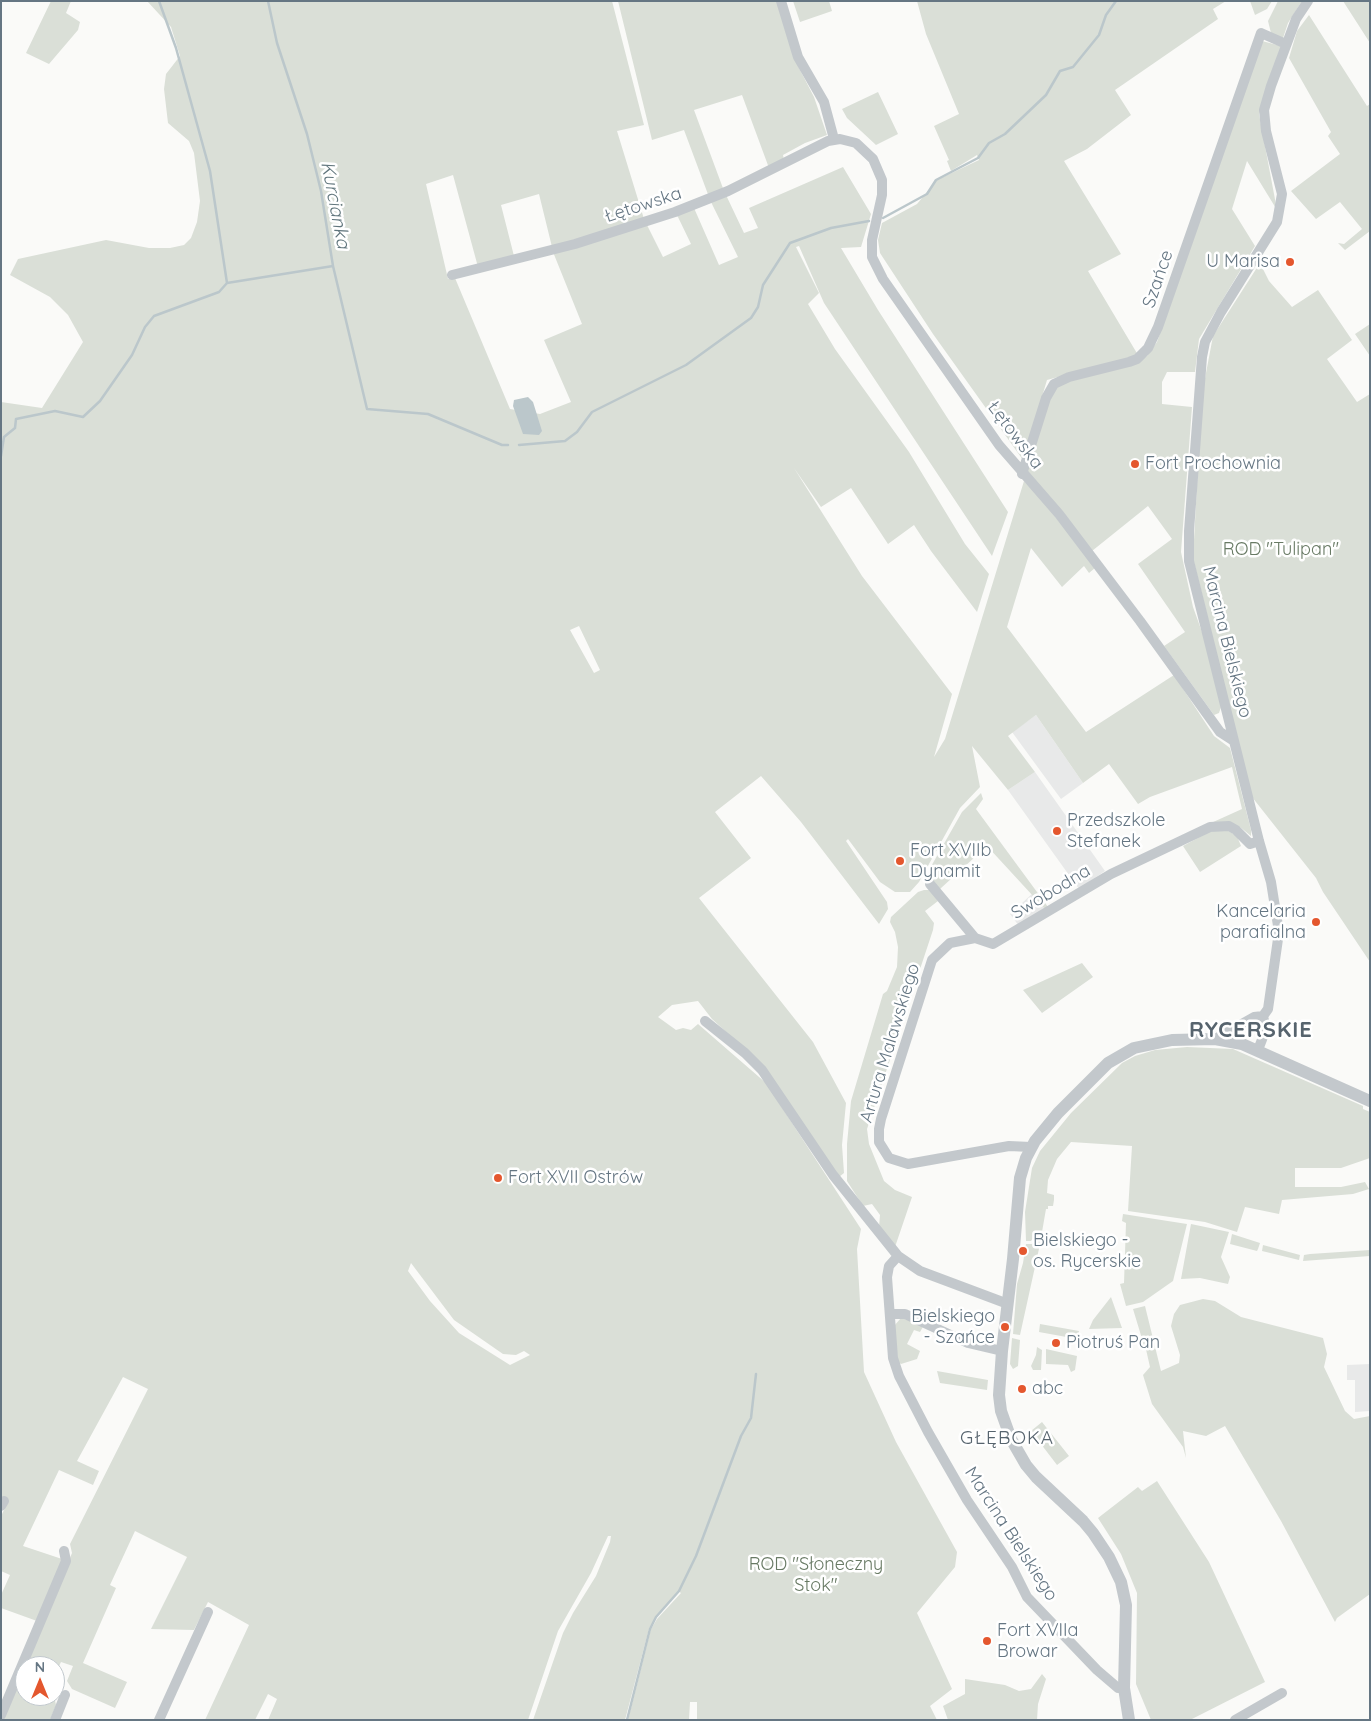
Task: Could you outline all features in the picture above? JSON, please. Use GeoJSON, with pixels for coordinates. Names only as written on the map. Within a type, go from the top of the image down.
{"type":"FeatureCollection","features":[{"type":"Feature","properties":{"kind":"street"},"geometry":{"type":"LineString","coordinates":[[781,1],[798,57],[824,102],[834,139]]}},
{"type":"Feature","properties":{"kind":"street","name":"Marcina Bielskiego"},"geometry":{"type":"LineString","coordinates":[[1258,1050],[1266,1030],[1263,1016],[1268,1009],[1271,997],[1279,932],[1276,901],[1194,590],[1189,561],[1189,531],[1205,342],[1221,312],[1277,222],[1282,194],[1266,131],[1264,110],[1296,19],[1308,1]]}},
{"type":"Feature","properties":{"kind":"street","name":"Szańce"},"geometry":{"type":"LineString","coordinates":[[1022,474],[1046,398],[1054,384],[1069,377],[1137,359],[1148,348],[1156,334],[1261,33],[1286,44]]}},
{"type":"Feature","properties":{"kind":"street","name":"Łętowska"},"geometry":{"type":"LineString","coordinates":[[452,275],[575,244],[668,215],[728,191],[834,139],[848,140],[862,147],[880,172],[883,187],[872,240],[872,257],[884,279],[999,445],[1022,474],[1059,514],[1140,620],[1220,732],[1234,741]]}},
{"type":"Feature","properties":{"kind":"street","name":"Swobodna"},"geometry":{"type":"LineString","coordinates":[[975,938],[987,944],[998,942],[1111,874],[1210,828],[1228,826],[1236,830],[1250,844],[1259,841]]}},
{"type":"Feature","properties":{"kind":"street"},"geometry":{"type":"LineString","coordinates":[[930,884],[975,938]]}},
{"type":"Feature","properties":{"kind":"street","name":"Artura Malawskiego"},"geometry":{"type":"LineString","coordinates":[[975,938],[950,943],[932,960],[886,1102],[878,1136],[882,1148],[889,1158],[908,1164],[1009,1146],[1031,1147]]}},
{"type":"Feature","properties":{"kind":"street"},"geometry":{"type":"LineString","coordinates":[[1215,1038],[1254,1017],[1263,1016]]}},
{"type":"Feature","properties":{"kind":"street"},"geometry":{"type":"LineString","coordinates":[[705,1021],[745,1052],[762,1070],[834,1176],[898,1256],[920,1271],[1008,1304]]}},
{"type":"Feature","properties":{"kind":"street"},"geometry":{"type":"LineString","coordinates":[[1240,1025],[1239,1034],[1242,1044]]}},
{"type":"Feature","properties":{"kind":"street"},"geometry":{"type":"LineString","coordinates":[[1129,1720],[1124,1688],[1126,1605],[1121,1582],[1109,1557],[1093,1533],[1077,1515],[1036,1477],[1011,1439],[1001,1411],[999,1395],[1002,1351],[1020,1178],[1031,1147],[1082,1087],[1120,1054],[1152,1043],[1172,1040],[1215,1038],[1242,1044],[1370,1101]]}},
{"type":"Feature","properties":{"kind":"street","name":"Marcina Bielskiego"},"geometry":{"type":"LineString","coordinates":[[898,1256],[889,1266],[888,1277],[893,1358],[898,1376],[967,1500],[1012,1567],[1027,1597],[1097,1670],[1118,1688],[1124,1688]]}},
{"type":"Feature","properties":{"kind":"street"},"geometry":{"type":"LineString","coordinates":[[891,1314],[905,1314],[968,1343],[1002,1351]]}},
{"type":"Feature","properties":{"kind":"street"},"geometry":{"type":"LineString","coordinates":[[1,1715],[66,1561],[64,1551]]}},
{"type":"Feature","properties":{"kind":"street"},"geometry":{"type":"LineString","coordinates":[[159,1720],[208,1612]]}},
{"type":"Feature","properties":{"kind":"street"},"geometry":{"type":"LineString","coordinates":[[1236,1720],[1282,1692]]}},
{"type":"Feature","properties":{"kind":"street"},"geometry":{"type":"LineString","coordinates":[[55,1720],[61,1706]]}},
{"type":"Feature","properties":{"kind":"shaded area"},"geometry":{"type":"Polygon","coordinates":[[[528,397],[533,402],[542,431],[539,435],[523,434],[513,406],[514,400],[528,397]]]}},
{"type":"Feature","properties":{"kind":"shaded area"},"geometry":{"type":"Polygon","coordinates":[[[1036,715],[1083,783],[1061,799],[1012,732],[1036,715]]]}},
{"type":"Feature","properties":{"kind":"shaded area","name":"Przedszkole Stefanek"},"geometry":{"type":"Polygon","coordinates":[[[1035,772],[1105,871],[1079,889],[1008,790],[1035,772]]]}},
{"type":"Feature","properties":{"kind":"shaded area"},"geometry":{"type":"Polygon","coordinates":[[[1033,893],[1045,909],[1019,926],[1010,914],[1033,893]]]}},
{"type":"Feature","properties":{"kind":"shaded area"},"geometry":{"type":"Polygon","coordinates":[[[1370,1364],[1370,1411],[1355,1412],[1355,1380],[1347,1380],[1347,1365],[1370,1364]]]}},
{"type":"Feature","properties":{"kind":"green space"},"geometry":{"type":"Polygon","coordinates":[[[51,1],[71,1],[66,13],[80,22],[78,30],[49,64],[26,53],[51,1]]]}},
{"type":"Feature","properties":{"kind":"green space","name":"ROD \"Słoneczny Stok\""},"geometry":{"type":"Polygon","coordinates":[[[147,1],[612,1],[644,125],[617,131],[644,219],[552,247],[539,194],[501,205],[514,256],[478,267],[453,175],[426,184],[448,279],[455,278],[510,409],[540,414],[571,402],[544,340],[582,324],[553,252],[647,225],[663,257],[691,244],[677,215],[694,208],[719,265],[738,257],[711,202],[726,195],[744,233],[758,228],[749,208],[843,167],[871,214],[861,247],[841,248],[878,310],[1008,512],[992,556],[824,303],[799,246],[796,247],[819,293],[808,304],[835,349],[909,452],[965,544],[989,574],[977,612],[914,525],[888,544],[851,488],[821,507],[794,468],[862,576],[952,694],[934,757],[945,739],[1024,481],[1044,502],[1095,568],[1089,573],[1084,566],[1062,587],[1031,548],[1007,627],[1086,732],[1174,675],[1214,736],[1230,748],[1251,836],[1240,827],[1211,823],[1242,809],[1232,767],[1150,797],[1138,804],[1109,764],[1083,783],[1036,715],[1008,736],[1035,772],[1008,790],[972,746],[980,787],[960,808],[919,882],[910,892],[895,892],[880,882],[848,839],[846,841],[887,902],[888,909],[879,924],[801,822],[761,776],[715,812],[751,858],[699,898],[813,1042],[846,1103],[842,1145],[844,1173],[839,1177],[758,1061],[712,1019],[698,1001],[672,1005],[658,1017],[676,1030],[683,1028],[691,1030],[698,1024],[766,1083],[861,1229],[857,1249],[864,1372],[896,1442],[957,1552],[955,1567],[917,1613],[952,1689],[930,1706],[937,1720],[697,1720],[697,1702],[690,1702],[689,1720],[628,1720],[651,1629],[657,1619],[681,1593],[678,1591],[655,1618],[649,1629],[625,1720],[533,1720],[563,1633],[596,1576],[611,1536],[608,1536],[591,1573],[558,1631],[528,1720],[268,1720],[277,1699],[268,1694],[255,1720],[205,1720],[249,1625],[208,1602],[194,1630],[151,1629],[187,1557],[135,1531],[110,1585],[116,1588],[83,1663],[127,1682],[115,1708],[72,1689],[67,1681],[73,1666],[65,1663],[65,1656],[29,1656],[72,1553],[70,1544],[148,1389],[123,1377],[77,1461],[99,1471],[93,1485],[59,1470],[23,1546],[62,1559],[37,1621],[1,1608],[1,1595],[10,1575],[1,1571],[1,1516],[9,1500],[1,1497],[1,402],[42,408],[83,342],[68,315],[50,297],[10,275],[18,259],[106,240],[149,248],[170,248],[184,245],[191,238],[197,222],[200,201],[194,153],[189,141],[168,123],[164,89],[166,74],[180,56],[171,27],[147,1]],[[579,626],[570,630],[594,673],[600,670],[579,626]],[[411,1263],[408,1271],[430,1301],[459,1333],[510,1365],[530,1355],[524,1351],[516,1355],[503,1354],[454,1320],[411,1263]]]}},
{"type":"Feature","properties":{"kind":"green space"},"geometry":{"type":"Polygon","coordinates":[[[618,1],[777,1],[799,68],[814,97],[827,135],[805,143],[783,155],[784,160],[769,168],[742,95],[694,110],[724,191],[709,197],[684,130],[652,140],[618,1]]]}},
{"type":"Feature","properties":{"kind":"green space"},"geometry":{"type":"Polygon","coordinates":[[[793,1],[829,1],[832,11],[800,22],[793,1]]]}},
{"type":"Feature","properties":{"kind":"green space"},"geometry":{"type":"Polygon","coordinates":[[[917,1],[1226,1],[1213,9],[1218,19],[1115,90],[1131,115],[1087,149],[1064,161],[1121,254],[1088,271],[1138,355],[1047,380],[1023,460],[933,334],[880,253],[878,240],[882,223],[917,204],[937,180],[979,160],[977,155],[951,171],[947,161],[949,160],[934,126],[959,114],[926,34],[917,1]]]}},
{"type":"Feature","properties":{"kind":"green space"},"geometry":{"type":"Polygon","coordinates":[[[1250,1],[1272,1],[1267,9],[1255,15],[1250,1]]]}},
{"type":"Feature","properties":{"kind":"green space"},"geometry":{"type":"Polygon","coordinates":[[[1278,1],[1302,1],[1288,23],[1283,38],[1271,33],[1268,21],[1278,1]]]}},
{"type":"Feature","properties":{"kind":"green space"},"geometry":{"type":"Polygon","coordinates":[[[1343,1],[1370,1],[1370,43],[1343,1]]]}},
{"type":"Feature","properties":{"kind":"green space"},"geometry":{"type":"Polygon","coordinates":[[[1309,15],[1367,106],[1370,104],[1370,231],[1345,250],[1338,243],[1344,244],[1362,229],[1340,202],[1316,219],[1291,191],[1340,154],[1328,136],[1331,132],[1289,58],[1297,31],[1309,15]]]}},
{"type":"Feature","properties":{"kind":"green space"},"geometry":{"type":"Polygon","coordinates":[[[1262,41],[1281,46],[1259,114],[1277,210],[1247,161],[1232,209],[1255,246],[1199,339],[1195,372],[1167,372],[1162,382],[1162,404],[1192,407],[1181,552],[1193,607],[1206,643],[1221,707],[1219,713],[1214,715],[1164,646],[1185,632],[1138,564],[1172,539],[1148,506],[1092,551],[1025,469],[1049,397],[1058,385],[1147,356],[1157,342],[1262,41]]]}},
{"type":"Feature","properties":{"kind":"green space"},"geometry":{"type":"Polygon","coordinates":[[[878,92],[898,134],[876,145],[847,118],[842,109],[878,92]]]}},
{"type":"Feature","properties":{"kind":"green space","name":"ROD \"Tulipan\""},"geometry":{"type":"Polygon","coordinates":[[[1260,263],[1269,281],[1292,307],[1318,290],[1352,340],[1327,359],[1357,402],[1370,394],[1370,962],[1323,892],[1316,878],[1252,797],[1193,558],[1202,394],[1213,336],[1260,263]]]}},
{"type":"Feature","properties":{"kind":"green space"},"geometry":{"type":"Polygon","coordinates":[[[1370,324],[1370,356],[1355,334],[1370,324]]]}},
{"type":"Feature","properties":{"kind":"green space"},"geometry":{"type":"Polygon","coordinates":[[[981,793],[983,799],[976,809],[1048,907],[1045,909],[987,846],[940,889],[930,878],[929,870],[962,812],[981,793]]]}},
{"type":"Feature","properties":{"kind":"green space"},"geometry":{"type":"Polygon","coordinates":[[[1225,829],[1237,836],[1241,846],[1200,872],[1183,846],[1209,832],[1225,829]]]}},
{"type":"Feature","properties":{"kind":"green space"},"geometry":{"type":"Polygon","coordinates":[[[930,890],[938,901],[925,911],[934,923],[933,930],[867,1129],[869,1144],[884,1181],[895,1190],[912,1197],[895,1247],[879,1227],[880,1215],[872,1204],[863,1206],[847,1181],[847,1144],[851,1101],[883,994],[887,991],[897,967],[898,947],[895,932],[890,922],[891,917],[918,892],[930,890]]]}},
{"type":"Feature","properties":{"kind":"green space"},"geometry":{"type":"Polygon","coordinates":[[[1082,963],[1093,977],[1042,1013],[1023,990],[1082,963]]]}},
{"type":"Feature","properties":{"kind":"green space"},"geometry":{"type":"Polygon","coordinates":[[[1187,1047],[1233,1049],[1363,1106],[1363,1109],[1370,1112],[1370,1158],[1341,1168],[1295,1168],[1295,1187],[1341,1187],[1365,1182],[1369,1189],[1353,1194],[1282,1200],[1279,1214],[1245,1207],[1237,1232],[1205,1222],[1128,1211],[1132,1146],[1071,1142],[1057,1159],[1048,1180],[1047,1193],[1054,1195],[1054,1200],[1053,1206],[1048,1206],[1048,1209],[1046,1209],[1042,1232],[1037,1232],[1031,1241],[1026,1241],[1025,1212],[1032,1168],[1040,1151],[1071,1113],[1122,1063],[1135,1056],[1155,1050],[1187,1047]]]}},
{"type":"Feature","properties":{"kind":"green space"},"geometry":{"type":"Polygon","coordinates":[[[1123,1214],[1187,1224],[1173,1281],[1143,1302],[1126,1306],[1120,1284],[1124,1283],[1126,1223],[1122,1221],[1123,1214]]]}},
{"type":"Feature","properties":{"kind":"green space"},"geometry":{"type":"Polygon","coordinates":[[[1191,1224],[1229,1232],[1221,1257],[1230,1277],[1228,1284],[1200,1278],[1181,1279],[1191,1224]]]}},
{"type":"Feature","properties":{"kind":"green space"},"geometry":{"type":"Polygon","coordinates":[[[1232,1234],[1260,1243],[1257,1251],[1230,1244],[1232,1234]]]}},
{"type":"Feature","properties":{"kind":"green space"},"geometry":{"type":"Polygon","coordinates":[[[1039,1235],[1042,1235],[1020,1335],[1013,1334],[1017,1284],[1026,1244],[1032,1244],[1039,1235]]]}},
{"type":"Feature","properties":{"kind":"green space"},"geometry":{"type":"Polygon","coordinates":[[[1263,1245],[1300,1255],[1299,1260],[1262,1251],[1263,1245]]]}},
{"type":"Feature","properties":{"kind":"green space"},"geometry":{"type":"Polygon","coordinates":[[[1370,1250],[1370,1256],[1303,1261],[1304,1255],[1310,1254],[1370,1250]]]}},
{"type":"Feature","properties":{"kind":"green space"},"geometry":{"type":"Polygon","coordinates":[[[1111,1297],[1122,1328],[1089,1329],[1093,1320],[1111,1297]]]}},
{"type":"Feature","properties":{"kind":"green space"},"geometry":{"type":"Polygon","coordinates":[[[1203,1299],[1215,1301],[1241,1317],[1323,1338],[1327,1354],[1324,1367],[1345,1411],[1354,1419],[1370,1416],[1370,1594],[1337,1618],[1335,1622],[1281,1521],[1225,1426],[1206,1436],[1183,1431],[1186,1458],[1183,1447],[1152,1404],[1143,1375],[1150,1367],[1145,1345],[1138,1346],[1143,1342],[1133,1309],[1145,1306],[1161,1371],[1179,1363],[1180,1355],[1171,1326],[1174,1314],[1180,1305],[1203,1299]]]}},
{"type":"Feature","properties":{"kind":"green space"},"geometry":{"type":"Polygon","coordinates":[[[901,1318],[924,1325],[920,1332],[914,1330],[907,1344],[920,1351],[917,1359],[901,1364],[898,1362],[894,1326],[901,1318]]]}},
{"type":"Feature","properties":{"kind":"green space"},"geometry":{"type":"Polygon","coordinates":[[[1040,1324],[1079,1331],[1078,1336],[1072,1338],[1039,1332],[1040,1324]]]}},
{"type":"Feature","properties":{"kind":"green space"},"geometry":{"type":"Polygon","coordinates":[[[1012,1338],[1020,1340],[1018,1366],[1013,1369],[1010,1364],[1012,1338]]]}},
{"type":"Feature","properties":{"kind":"green space"},"geometry":{"type":"Polygon","coordinates":[[[1037,1347],[1042,1350],[1041,1370],[1033,1370],[1031,1366],[1037,1347]]]}},
{"type":"Feature","properties":{"kind":"green space"},"geometry":{"type":"Polygon","coordinates":[[[1046,1349],[1077,1356],[1075,1370],[1071,1372],[1068,1365],[1046,1364],[1046,1349]]]}},
{"type":"Feature","properties":{"kind":"green space"},"geometry":{"type":"Polygon","coordinates":[[[937,1371],[988,1380],[987,1390],[940,1383],[937,1371]]]}},
{"type":"Feature","properties":{"kind":"green space"},"geometry":{"type":"Polygon","coordinates":[[[1042,1422],[1069,1456],[1057,1465],[1031,1431],[1042,1422]]]}},
{"type":"Feature","properties":{"kind":"green space"},"geometry":{"type":"Polygon","coordinates":[[[1157,1481],[1209,1562],[1265,1682],[1190,1720],[1151,1720],[1136,1684],[1137,1593],[1121,1554],[1098,1518],[1138,1487],[1142,1491],[1157,1481]]]}},
{"type":"Feature","properties":{"kind":"green space"},"geometry":{"type":"Polygon","coordinates":[[[1042,1674],[1046,1679],[1038,1704],[1037,1720],[948,1720],[943,1706],[965,1694],[965,1679],[1005,1685],[1019,1691],[1031,1689],[1042,1674]]]}},
{"type":"Feature","properties":{"kind":"green space"},"geometry":{"type":"Polygon","coordinates":[[[15,1689],[15,1706],[56,1706],[50,1720],[2,1720],[15,1689]]]}},
{"type":"Feature","properties":{"kind":"waterway"},"geometry":{"type":"LineString","coordinates":[[159,1],[176,48],[210,171],[227,283]]}},
{"type":"Feature","properties":{"kind":"waterway","name":"Kurcianka"},"geometry":{"type":"LineString","coordinates":[[1,456],[4,437],[15,428],[16,419],[55,411],[83,417],[100,401],[132,355],[145,327],[154,316],[219,292],[227,283],[333,266],[321,191],[307,134],[277,43],[268,1]]}},
{"type":"Feature","properties":{"kind":"waterway"},"geometry":{"type":"LineString","coordinates":[[883,218],[927,194],[936,180],[978,158],[989,143],[1005,134],[1046,95],[1060,71],[1073,67],[1099,35],[1106,15],[1116,1]]}},
{"type":"Feature","properties":{"kind":"waterway"},"geometry":{"type":"LineString","coordinates":[[519,445],[565,441],[577,432],[592,412],[686,365],[751,318],[758,307],[763,285],[790,243],[831,228],[869,221]]}},
{"type":"Feature","properties":{"kind":"waterway"},"geometry":{"type":"LineString","coordinates":[[333,266],[367,409],[428,414],[502,445],[508,445]]}},
{"type":"Feature","properties":{"kind":"waterway"},"geometry":{"type":"LineString","coordinates":[[627,1720],[650,1629],[656,1617],[679,1591],[696,1556],[741,1436],[751,1418],[756,1374]]}},
{"type":"Feature","properties":{"kind":"place","name":"U Marisa"},"geometry":{"type":"Point","coordinates":[1290,262]}},
{"type":"Feature","properties":{"kind":"place","name":"Fort Prochownia"},"geometry":{"type":"Point","coordinates":[1135,464]}},
{"type":"Feature","properties":{"kind":"place","name":"Przedszkole Stefanek"},"geometry":{"type":"Point","coordinates":[1057,831]}},
{"type":"Feature","properties":{"kind":"place","name":"Fort XVIIb Dynamit"},"geometry":{"type":"Point","coordinates":[900,861]}},
{"type":"Feature","properties":{"kind":"place","name":"Kancelaria parafialna"},"geometry":{"type":"Point","coordinates":[1316,922]}},
{"type":"Feature","properties":{"kind":"place","name":"Fort XVII Ostrów"},"geometry":{"type":"Point","coordinates":[498,1178]}},
{"type":"Feature","properties":{"kind":"place","name":"Bielskiego - os. Rycerskie"},"geometry":{"type":"Point","coordinates":[1023,1251]}},
{"type":"Feature","properties":{"kind":"place","name":"Bielskiego - Szańce"},"geometry":{"type":"Point","coordinates":[1005,1327]}},
{"type":"Feature","properties":{"kind":"place","name":"Piotruś Pan"},"geometry":{"type":"Point","coordinates":[1056,1343]}},
{"type":"Feature","properties":{"kind":"place","name":"abc"},"geometry":{"type":"Point","coordinates":[1022,1389]}},
{"type":"Feature","properties":{"kind":"place","name":"Fort XVIIa Browar"},"geometry":{"type":"Point","coordinates":[987,1641]}},
{"type":"Feature","properties":{"kind":"district","name":"RYCERSKIE"},"geometry":{"type":"Point","coordinates":[1251,1030]}},
{"type":"Feature","properties":{"kind":"district","name":"GŁĘBOKA"},"geometry":{"type":"Point","coordinates":[1007,1438]}}]}
